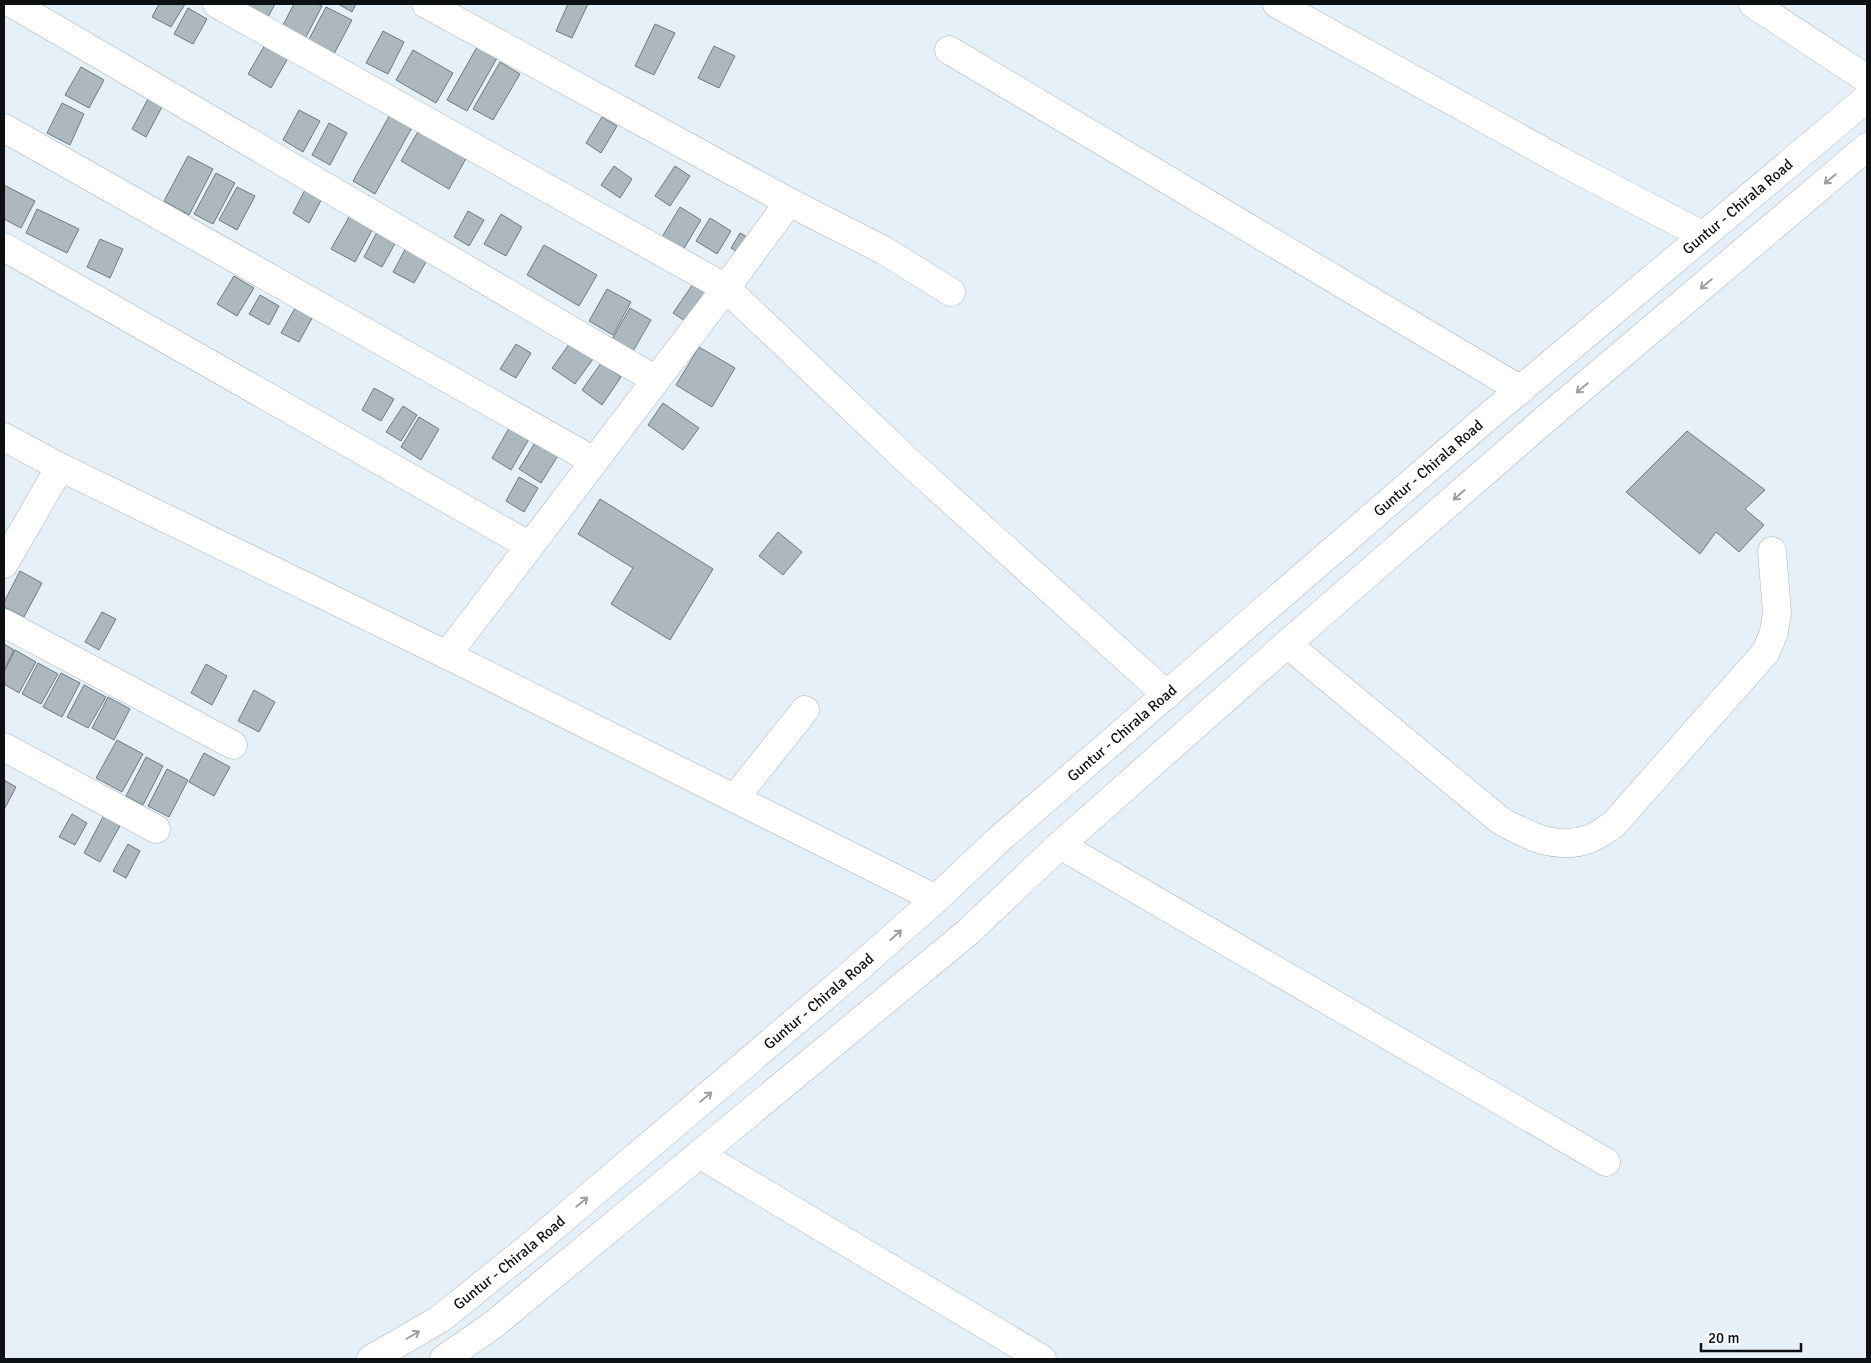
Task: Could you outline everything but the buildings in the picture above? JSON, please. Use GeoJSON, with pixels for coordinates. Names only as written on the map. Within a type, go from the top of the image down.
{"type":"FeatureCollection","features":[{"type":"Feature","properties":{"kind":"street"},"geometry":{"type":"LineString","coordinates":[[13,4],[656,380]]}},
{"type":"Feature","properties":{"kind":"street"},"geometry":{"type":"LineString","coordinates":[[217,4],[726,288],[909,462],[1167,694]]}},
{"type":"Feature","properties":{"kind":"street"},"geometry":{"type":"LineString","coordinates":[[426,4],[789,202],[885,251],[951,292]]}},
{"type":"Feature","properties":{"kind":"street"},"geometry":{"type":"LineString","coordinates":[[1277,4],[1558,160],[1702,235]]}},
{"type":"Feature","properties":{"kind":"street"},"geometry":{"type":"LineString","coordinates":[[1753,4],[1867,79]]}},
{"type":"Feature","properties":{"kind":"street"},"geometry":{"type":"LineString","coordinates":[[949,50],[1521,390]]}},
{"type":"Feature","properties":{"kind":"street","name":"Guntur - Chirala Road"},"geometry":{"type":"LineString","coordinates":[[371,1359],[440,1319],[523,1252],[857,969],[936,899],[996,842],[1521,390],[1702,235],[1867,98]]}},
{"type":"Feature","properties":{"kind":"street"},"geometry":{"type":"LineString","coordinates":[[4,128],[594,461]]}},
{"type":"Feature","properties":{"kind":"street"},"geometry":{"type":"LineString","coordinates":[[444,1359],[493,1325],[968,932],[1060,845],[1287,644],[1549,416],[1867,148]]}},
{"type":"Feature","properties":{"kind":"street"},"geometry":{"type":"LineString","coordinates":[[447,655],[726,288],[789,202]]}},
{"type":"Feature","properties":{"kind":"street"},"geometry":{"type":"LineString","coordinates":[[4,247],[530,546]]}},
{"type":"Feature","properties":{"kind":"street"},"geometry":{"type":"LineString","coordinates":[[4,436],[60,467],[447,655],[936,899]]}},
{"type":"Feature","properties":{"kind":"street"},"geometry":{"type":"LineString","coordinates":[[4,564],[60,467]]}},
{"type":"Feature","properties":{"kind":"street"},"geometry":{"type":"LineString","coordinates":[[1287,644],[1501,821],[1532,838],[1563,844],[1589,839],[1613,825],[1766,652],[1774,632],[1777,612],[1772,551]]}},
{"type":"Feature","properties":{"kind":"street"},"geometry":{"type":"LineString","coordinates":[[4,623],[233,746]]}},
{"type":"Feature","properties":{"kind":"street"},"geometry":{"type":"LineString","coordinates":[[735,798],[805,710]]}},
{"type":"Feature","properties":{"kind":"street"},"geometry":{"type":"LineString","coordinates":[[4,747],[156,829]]}},
{"type":"Feature","properties":{"kind":"street"},"geometry":{"type":"LineString","coordinates":[[1060,845],[1606,1162]]}},
{"type":"Feature","properties":{"kind":"street"},"geometry":{"type":"LineString","coordinates":[[700,1154],[1042,1359]]}}]}
